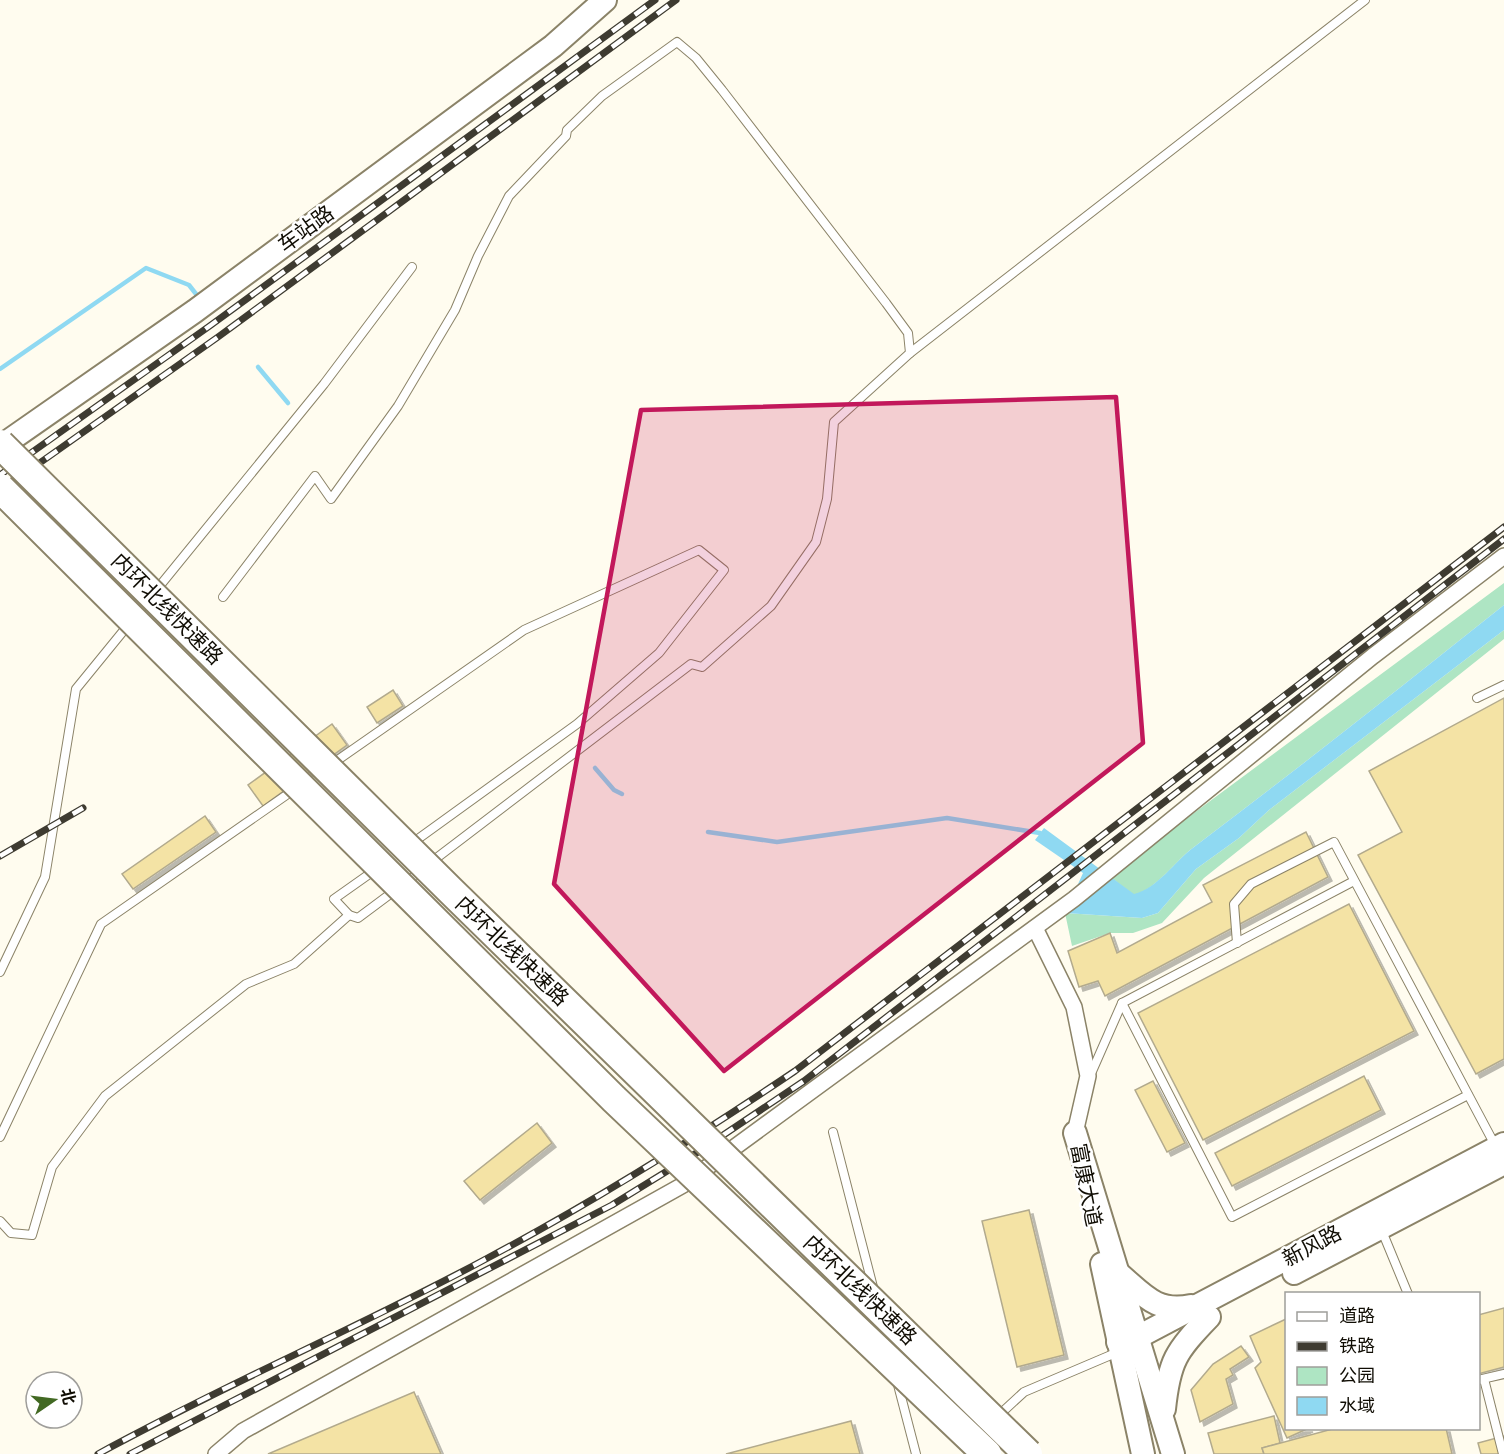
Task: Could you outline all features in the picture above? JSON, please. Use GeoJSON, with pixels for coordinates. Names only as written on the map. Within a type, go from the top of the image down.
{"type":"FeatureCollection","features":[{"type":"Feature","properties":{"kind":"highway","name":"内环北线快速路"},"geometry":{"type":"LineString","coordinates":[[0,446],[451,891],[1029,1454]]}},
{"type":"Feature","properties":{"kind":"highway","name":"内环北线快速路"},"geometry":{"type":"LineString","coordinates":[[0,488],[614,1099],[982,1441]]}},
{"type":"Feature","properties":{"kind":"main road","name":"车站路"},"geometry":{"type":"LineString","coordinates":[[0,446],[195,311],[553,46],[604,0]]}},
{"type":"Feature","properties":{"kind":"main road","name":"富康大道"},"geometry":{"type":"LineString","coordinates":[[1075,1134],[1118,1272],[1143,1454]]}},
{"type":"Feature","properties":{"kind":"main road","name":"富康大道"},"geometry":{"type":"LineString","coordinates":[[1075,1134],[1128,1348],[1162,1419],[1173,1454]]}},
{"type":"Feature","properties":{"kind":"main road","name":"新风路"},"geometry":{"type":"LineString","coordinates":[[1128,1348],[1380,1227],[1502,1152]]}},
{"type":"Feature","properties":{"kind":"main road","name":"新风路"},"geometry":{"type":"LineString","coordinates":[[1205,1311],[1502,1152]]}},
{"type":"Feature","properties":{"kind":"main road"},"geometry":{"type":"LineString","coordinates":[[1118,1272],[1155,1304],[1173,1310],[1205,1311]]}},
{"type":"Feature","properties":{"kind":"main road"},"geometry":{"type":"LineString","coordinates":[[1162,1419],[1167,1376],[1180,1347],[1205,1311]]}},
{"type":"Feature","properties":{"kind":"street"},"geometry":{"type":"LineString","coordinates":[[216,1454],[243,1431],[683,1185],[1074,899],[1373,656],[1504,556]]}},
{"type":"Feature","properties":{"kind":"street"},"geometry":{"type":"LineString","coordinates":[[1035,928],[1074,1007],[1088,1076],[1075,1134]]}},
{"type":"Feature","properties":{"kind":"lane"},"geometry":{"type":"LineString","coordinates":[[393,857],[334,899],[349,915],[358,918],[691,664],[702,667],[771,606],[816,542],[827,498],[834,422],[910,353],[1365,0]]}},
{"type":"Feature","properties":{"kind":"lane"},"geometry":{"type":"LineString","coordinates":[[223,597],[315,476],[331,500],[398,406],[456,310],[478,256],[509,196],[566,136],[567,130],[602,96],[677,42],[696,57],[908,333],[910,353]]}},
{"type":"Feature","properties":{"kind":"lane"},"geometry":{"type":"LineString","coordinates":[[0,972],[45,877],[76,689],[324,384],[412,267]]}},
{"type":"Feature","properties":{"kind":"lane"},"geometry":{"type":"LineString","coordinates":[[317,774],[524,630],[699,550],[724,570],[651,660],[577,724],[402,850]]}},
{"type":"Feature","properties":{"kind":"lane"},"geometry":{"type":"LineString","coordinates":[[1477,698],[1504,685]]}},
{"type":"Feature","properties":{"kind":"lane"},"geometry":{"type":"LineString","coordinates":[[0,1137],[101,924],[308,780]]}},
{"type":"Feature","properties":{"kind":"lane"},"geometry":{"type":"LineString","coordinates":[[1237,943],[1234,904],[1251,884],[1334,842],[1468,1095],[1502,1152]]}},
{"type":"Feature","properties":{"kind":"lane"},"geometry":{"type":"LineString","coordinates":[[1086,1086],[1122,1003],[1354,881]]}},
{"type":"Feature","properties":{"kind":"lane"},"geometry":{"type":"LineString","coordinates":[[0,1221],[11,1233],[32,1235],[52,1167],[105,1096],[246,984],[294,964],[349,915]]}},
{"type":"Feature","properties":{"kind":"lane"},"geometry":{"type":"LineString","coordinates":[[1122,1003],[1232,1217],[1468,1095]]}},
{"type":"Feature","properties":{"kind":"lane"},"geometry":{"type":"LineString","coordinates":[[833,1132],[884,1328]]}},
{"type":"Feature","properties":{"kind":"lane"},"geometry":{"type":"LineString","coordinates":[[1380,1227],[1408,1292]]}},
{"type":"Feature","properties":{"kind":"lane"},"geometry":{"type":"LineString","coordinates":[[982,1441],[1024,1392],[1128,1348]]}},
{"type":"Feature","properties":{"kind":"lane"},"geometry":{"type":"LineString","coordinates":[[889,1351],[916,1454]]}},
{"type":"Feature","properties":{"kind":"lane"},"geometry":{"type":"LineString","coordinates":[[1503,1454],[1481,1380],[1504,1374]]}},
{"type":"Feature","properties":{"kind":"highlighted area"},"geometry":{"type":"Polygon","coordinates":[[[1116,397],[1143,743],[724,1071],[554,884],[641,410],[1116,397]]]}},
{"type":"Feature","properties":{"kind":"green space"},"geometry":{"type":"Polygon","coordinates":[[[1504,583],[1504,605],[1194,847],[1150,887],[1134,895],[1109,876],[1504,583]]]}},
{"type":"Feature","properties":{"kind":"green space"},"geometry":{"type":"Polygon","coordinates":[[[1504,630],[1504,639],[1204,878],[1162,923],[1133,933],[1110,933],[1072,946],[1065,913],[1142,918],[1158,913],[1196,869],[1239,838],[1269,810],[1504,630]]]}},
{"type":"Feature","properties":{"kind":"water"},"geometry":{"type":"Polygon","coordinates":[[[1504,605],[1504,630],[1269,810],[1239,838],[1196,869],[1158,913],[1142,918],[1065,913],[1083,873],[1035,840],[1044,828],[1134,894],[1142,891],[1158,881],[1194,847],[1504,605]]]}},
{"type":"Feature","properties":{"kind":"building"},"geometry":{"type":"Polygon","coordinates":[[[393,690],[403,706],[377,723],[367,707],[393,690]]]}},
{"type":"Feature","properties":{"kind":"building"},"geometry":{"type":"Polygon","coordinates":[[[1504,698],[1504,1059],[1476,1074],[1358,855],[1402,832],[1369,771],[1504,698]]]}},
{"type":"Feature","properties":{"kind":"building"},"geometry":{"type":"Polygon","coordinates":[[[332,724],[347,745],[263,806],[248,785],[332,724]]]}},
{"type":"Feature","properties":{"kind":"building"},"geometry":{"type":"Polygon","coordinates":[[[205,816],[216,832],[133,889],[122,874],[205,816]]]}},
{"type":"Feature","properties":{"kind":"building"},"geometry":{"type":"Polygon","coordinates":[[[1306,832],[1328,877],[1105,996],[1098,981],[1079,987],[1068,951],[1110,933],[1117,953],[1212,902],[1203,885],[1306,832]]]}},
{"type":"Feature","properties":{"kind":"building"},"geometry":{"type":"Polygon","coordinates":[[[1349,904],[1414,1031],[1203,1140],[1138,1013],[1349,904]]]}},
{"type":"Feature","properties":{"kind":"building"},"geometry":{"type":"Polygon","coordinates":[[[1364,1076],[1381,1110],[1232,1186],[1215,1153],[1364,1076]]]}},
{"type":"Feature","properties":{"kind":"building"},"geometry":{"type":"Polygon","coordinates":[[[1153,1081],[1185,1143],[1167,1152],[1135,1090],[1153,1081]]]}},
{"type":"Feature","properties":{"kind":"building"},"geometry":{"type":"Polygon","coordinates":[[[537,1123],[552,1143],[480,1200],[464,1181],[537,1123]]]}},
{"type":"Feature","properties":{"kind":"building"},"geometry":{"type":"Polygon","coordinates":[[[1029,1210],[1064,1355],[1017,1367],[982,1221],[1029,1210]]]}},
{"type":"Feature","properties":{"kind":"building"},"geometry":{"type":"Polygon","coordinates":[[[1504,1308],[1504,1367],[1480,1373],[1480,1314],[1504,1308]]]}},
{"type":"Feature","properties":{"kind":"building"},"geometry":{"type":"Polygon","coordinates":[[[1285,1319],[1285,1430],[1305,1430],[1287,1438],[1255,1368],[1261,1362],[1250,1336],[1285,1319]]]}},
{"type":"Feature","properties":{"kind":"building"},"geometry":{"type":"Polygon","coordinates":[[[1241,1346],[1249,1357],[1230,1369],[1233,1375],[1226,1379],[1233,1404],[1200,1422],[1191,1390],[1213,1364],[1241,1346]]]}},
{"type":"Feature","properties":{"kind":"building"},"geometry":{"type":"Polygon","coordinates":[[[414,1392],[441,1454],[268,1454],[414,1392]]]}},
{"type":"Feature","properties":{"kind":"building"},"geometry":{"type":"Polygon","coordinates":[[[1274,1416],[1280,1443],[1262,1448],[1264,1454],[1214,1454],[1208,1433],[1274,1416]]]}},
{"type":"Feature","properties":{"kind":"building"},"geometry":{"type":"Polygon","coordinates":[[[851,1421],[860,1454],[726,1454],[851,1421]]]}},
{"type":"Feature","properties":{"kind":"building"},"geometry":{"type":"Polygon","coordinates":[[[1329,1430],[1446,1430],[1452,1454],[1264,1454],[1262,1448],[1329,1430]]]}},
{"type":"Feature","properties":{"kind":"building"},"geometry":{"type":"Polygon","coordinates":[[[1504,1436],[1504,1454],[1481,1454],[1478,1443],[1504,1436]]]}},
{"type":"Feature","properties":{"kind":"waterway"},"geometry":{"type":"LineString","coordinates":[[0,369],[146,268],[189,285],[196,294]]}},
{"type":"Feature","properties":{"kind":"waterway"},"geometry":{"type":"LineString","coordinates":[[258,367],[288,403]]}},
{"type":"Feature","properties":{"kind":"waterway"},"geometry":{"type":"LineString","coordinates":[[595,768],[614,790],[622,794]]}},
{"type":"Feature","properties":{"kind":"waterway"},"geometry":{"type":"LineString","coordinates":[[708,832],[777,842],[947,818],[1040,833],[1042,836]]}},
{"type":"Feature","properties":{"kind":"railway"},"geometry":{"type":"LineString","coordinates":[[0,475],[211,325],[655,0]]}},
{"type":"Feature","properties":{"kind":"railway"},"geometry":{"type":"LineString","coordinates":[[0,491],[218,337],[676,0]]}},
{"type":"Feature","properties":{"kind":"railway"},"geometry":{"type":"LineString","coordinates":[[98,1454],[436,1285],[524,1238],[681,1146],[795,1071],[1504,527]]}},
{"type":"Feature","properties":{"kind":"railway"},"geometry":{"type":"LineString","coordinates":[[130,1454],[612,1205],[698,1152],[804,1081],[1504,539]]}},
{"type":"Feature","properties":{"kind":"railway"},"geometry":{"type":"LineString","coordinates":[[0,856],[83,808]]}}]}
